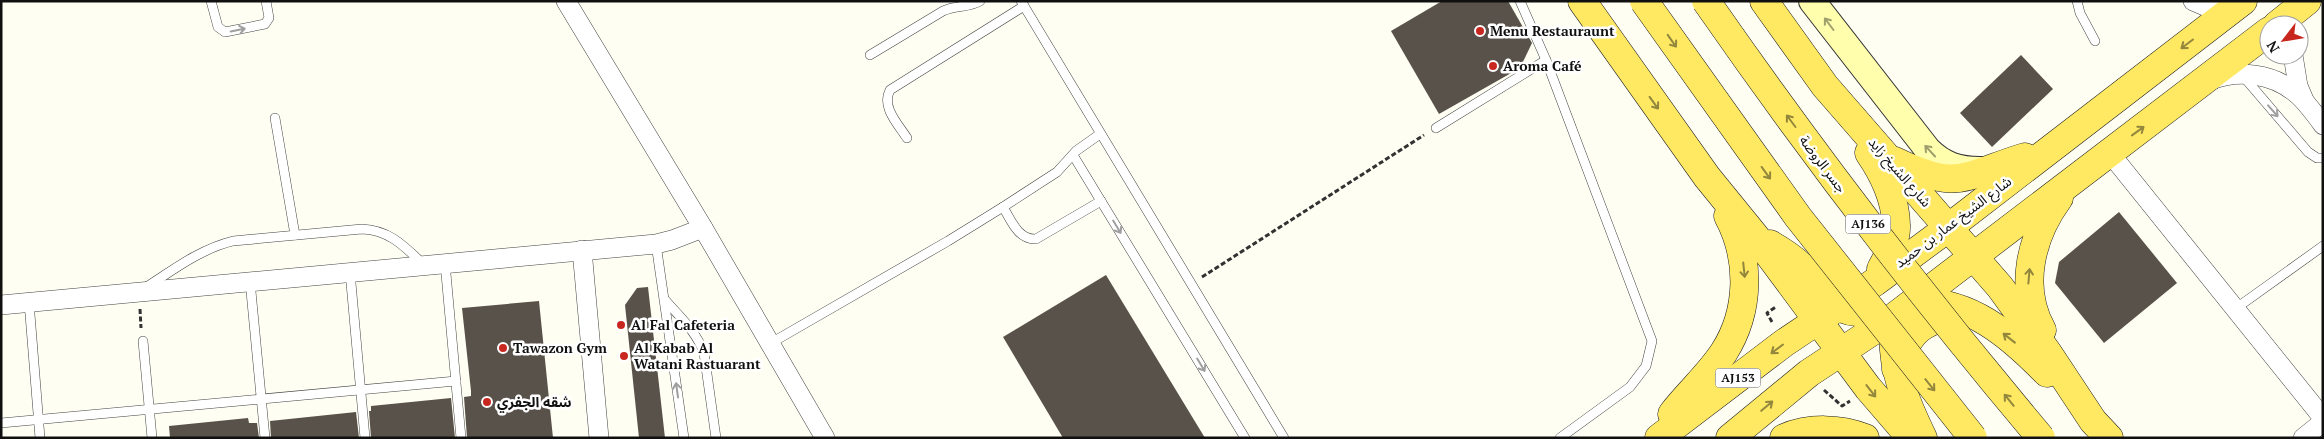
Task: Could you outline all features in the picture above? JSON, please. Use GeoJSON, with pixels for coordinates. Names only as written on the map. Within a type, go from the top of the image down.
{"type":"FeatureCollection","features":[{"type":"Feature","properties":{"kind":"main road"},"geometry":{"type":"LineString","coordinates":[[1582,1],[1708,177],[1754,236],[1788,255],[1805,287],[1838,327],[1868,388],[1911,438]]}},
{"type":"Feature","properties":{"kind":"main road"},"geometry":{"type":"LineString","coordinates":[[1644,1],[1798,217],[1973,438]]}},
{"type":"Feature","properties":{"kind":"main road","name":"جسر الروضة"},"geometry":{"type":"LineString","coordinates":[[1706,1],[1781,108],[1893,257],[2041,438]]}},
{"type":"Feature","properties":{"kind":"main road","name":"شارع الشيخ زايد"},"geometry":{"type":"LineString","coordinates":[[1764,1],[1825,86],[2000,287],[2101,429]]}},
{"type":"Feature","properties":{"kind":"main road"},"geometry":{"type":"LineString","coordinates":[[2290,15],[2307,1]]}},
{"type":"Feature","properties":{"kind":"main road","name":"شارع الشيخ عمار بن حميد"},"geometry":{"type":"LineString","coordinates":[[1730,438],[1809,373],[1838,327],[1879,274],[1948,228],[2235,8]]}},
{"type":"Feature","properties":{"kind":"main road","name":"شارع الشيخ عمار بن حميد"},"geometry":{"type":"LineString","coordinates":[[1659,438],[1784,343],[1901,309],[1973,258],[2259,39]]}},
{"type":"Feature","properties":{"kind":"main road"},"geometry":{"type":"LineString","coordinates":[[1805,287],[1830,290],[1848,289],[1879,274],[1894,237],[1896,225],[1887,186],[1878,166],[1825,86]]}},
{"type":"Feature","properties":{"kind":"main road"},"geometry":{"type":"LineString","coordinates":[[1886,156],[1928,176],[1942,179],[1972,177],[2007,163],[2045,152]]}},
{"type":"Feature","properties":{"kind":"main road"},"geometry":{"type":"LineString","coordinates":[[1655,438],[1673,412],[1724,352],[1736,328],[1744,301],[1745,275],[1741,250],[1733,225],[1708,177]]}},
{"type":"Feature","properties":{"kind":"main road"},"geometry":{"type":"LineString","coordinates":[[2072,181],[2042,226],[2030,268],[2028,283],[2030,300],[2041,329],[2118,438]]}},
{"type":"Feature","properties":{"kind":"main road"},"geometry":{"type":"LineString","coordinates":[[1919,249],[1907,271],[1893,344],[1895,369],[1923,438]]}},
{"type":"Feature","properties":{"kind":"main road"},"geometry":{"type":"LineString","coordinates":[[1838,327],[1901,309],[1946,305],[1969,312],[1999,330],[2023,349],[2101,429]]}},
{"type":"Feature","properties":{"kind":"main road"},"geometry":{"type":"LineString","coordinates":[[1895,369],[1902,349],[1917,330],[1938,318],[1969,312]]}},
{"type":"Feature","properties":{"kind":"main road"},"geometry":{"type":"LineString","coordinates":[[1784,438],[1814,430],[1837,431],[1866,438]]}},
{"type":"Feature","properties":{"kind":"street"},"geometry":{"type":"LineString","coordinates":[[566,1],[703,228],[825,438]]}},
{"type":"Feature","properties":{"kind":"street"},"geometry":{"type":"LineString","coordinates":[[1812,1],[1935,158],[1944,164],[1967,170],[1983,169],[2007,163]]}},
{"type":"Feature","properties":{"kind":"street"},"geometry":{"type":"LineString","coordinates":[[2193,1],[2235,8]]}},
{"type":"Feature","properties":{"kind":"street"},"geometry":{"type":"LineString","coordinates":[[2304,15],[2312,1]]}},
{"type":"Feature","properties":{"kind":"street"},"geometry":{"type":"LineString","coordinates":[[2295,65],[2298,86],[2304,101]]}},
{"type":"Feature","properties":{"kind":"street"},"geometry":{"type":"LineString","coordinates":[[2198,87],[2211,80],[2241,74],[2276,81],[2296,93],[2323,125]]}},
{"type":"Feature","properties":{"kind":"street"},"geometry":{"type":"LineString","coordinates":[[2109,152],[2323,418]]}},
{"type":"Feature","properties":{"kind":"street"},"geometry":{"type":"LineString","coordinates":[[1,305],[656,244],[703,228]]}},
{"type":"Feature","properties":{"kind":"street"},"geometry":{"type":"LineString","coordinates":[[582,250],[598,438]]}},
{"type":"Feature","properties":{"kind":"street"},"geometry":{"type":"LineString","coordinates":[[2303,438],[2323,422]]}},
{"type":"Feature","properties":{"kind":"lane"},"geometry":{"type":"LineString","coordinates":[[212,1],[218,27],[225,32],[265,24],[269,18],[266,1]]}},
{"type":"Feature","properties":{"kind":"lane"},"geometry":{"type":"LineString","coordinates":[[870,55],[943,11],[953,7],[970,7],[980,1]]}},
{"type":"Feature","properties":{"kind":"lane"},"geometry":{"type":"LineString","coordinates":[[1520,1],[1546,60],[1652,341],[1646,366],[1630,386],[1560,438]]}},
{"type":"Feature","properties":{"kind":"lane"},"geometry":{"type":"LineString","coordinates":[[2077,1],[2080,13],[2095,41]]}},
{"type":"Feature","properties":{"kind":"lane"},"geometry":{"type":"LineString","coordinates":[[907,138],[887,106],[887,95],[890,90],[1023,3],[1284,438]]}},
{"type":"Feature","properties":{"kind":"lane"},"geometry":{"type":"LineString","coordinates":[[1436,128],[1546,60]]}},
{"type":"Feature","properties":{"kind":"lane"},"geometry":{"type":"LineString","coordinates":[[2241,74],[2308,152],[2318,158],[2323,158]]}},
{"type":"Feature","properties":{"kind":"lane"},"geometry":{"type":"LineString","coordinates":[[274,118],[295,235]]}},
{"type":"Feature","properties":{"kind":"lane"},"geometry":{"type":"LineString","coordinates":[[770,343],[948,241],[1057,172],[1080,148],[1100,134]]}},
{"type":"Feature","properties":{"kind":"lane"},"geometry":{"type":"LineString","coordinates":[[1073,155],[1246,438]]}},
{"type":"Feature","properties":{"kind":"lane"},"geometry":{"type":"LineString","coordinates":[[1003,206],[1020,234],[1030,240],[1036,239],[1101,201]]}},
{"type":"Feature","properties":{"kind":"lane"},"geometry":{"type":"LineString","coordinates":[[138,292],[194,256],[219,244],[295,235],[372,229],[391,235],[424,265]]}},
{"type":"Feature","properties":{"kind":"lane"},"geometry":{"type":"LineString","coordinates":[[656,244],[684,438]]}},
{"type":"Feature","properties":{"kind":"lane"},"geometry":{"type":"LineString","coordinates":[[2235,309],[2323,246]]}},
{"type":"Feature","properties":{"kind":"lane"},"geometry":{"type":"LineString","coordinates":[[445,263],[461,438]]}},
{"type":"Feature","properties":{"kind":"lane"},"geometry":{"type":"LineString","coordinates":[[350,272],[365,438]]}},
{"type":"Feature","properties":{"kind":"lane"},"geometry":{"type":"LineString","coordinates":[[250,281],[264,438]]}},
{"type":"Feature","properties":{"kind":"lane"},"geometry":{"type":"LineString","coordinates":[[664,299],[689,326],[704,353],[716,438]]}},
{"type":"Feature","properties":{"kind":"lane"},"geometry":{"type":"LineString","coordinates":[[29,302],[40,438]]}},
{"type":"Feature","properties":{"kind":"lane"},"geometry":{"type":"LineString","coordinates":[[143,341],[152,438]]}},
{"type":"Feature","properties":{"kind":"lane"},"geometry":{"type":"LineString","coordinates":[[1,423],[456,381]]}},
{"type":"Feature","properties":{"kind":"path"},"geometry":{"type":"LineString","coordinates":[[1191,284],[1436,128]]}},
{"type":"Feature","properties":{"kind":"path"},"geometry":{"type":"LineString","coordinates":[[1784,343],[1767,313],[1805,287]]}},
{"type":"Feature","properties":{"kind":"path"},"geometry":{"type":"LineString","coordinates":[[138,292],[143,341]]}},
{"type":"Feature","properties":{"kind":"path"},"geometry":{"type":"LineString","coordinates":[[1809,373],[1827,394],[1842,406],[1868,388]]}},
{"type":"Feature","properties":{"kind":"building"},"geometry":{"type":"Polygon","coordinates":[[[1442,1],[1508,1],[1532,43],[1520,68],[1439,114],[1391,31],[1442,1]]]}},
{"type":"Feature","properties":{"kind":"building"},"geometry":{"type":"Polygon","coordinates":[[[2021,55],[2053,89],[1992,147],[1960,113],[2021,55]]]}},
{"type":"Feature","properties":{"kind":"building"},"geometry":{"type":"Polygon","coordinates":[[[2119,212],[2177,283],[2104,343],[2055,283],[2059,262],[2119,212]]]}},
{"type":"Feature","properties":{"kind":"building"},"geometry":{"type":"Polygon","coordinates":[[[1106,275],[1205,438],[1063,438],[1003,337],[1106,275]]]}},
{"type":"Feature","properties":{"kind":"building"},"geometry":{"type":"Polygon","coordinates":[[[648,287],[665,438],[639,438],[625,305],[637,288],[648,287]]]}},
{"type":"Feature","properties":{"kind":"building"},"geometry":{"type":"Polygon","coordinates":[[[539,301],[553,438],[467,438],[464,397],[471,396],[471,391],[462,308],[539,301]]]}},
{"type":"Feature","properties":{"kind":"building"},"geometry":{"type":"Polygon","coordinates":[[[451,398],[455,438],[371,438],[369,411],[371,411],[371,406],[451,398]]]}},
{"type":"Feature","properties":{"kind":"building"},"geometry":{"type":"Polygon","coordinates":[[[356,412],[359,438],[271,438],[270,421],[356,412]]]}},
{"type":"Feature","properties":{"kind":"building"},"geometry":{"type":"Polygon","coordinates":[[[248,418],[249,423],[257,423],[259,438],[170,438],[169,426],[248,418]]]}},
{"type":"Feature","properties":{"kind":"place","name":"Menu Restauraunt"},"geometry":{"type":"Point","coordinates":[1480,31]}},
{"type":"Feature","properties":{"kind":"place","name":"Aroma Café"},"geometry":{"type":"Point","coordinates":[1493,66]}},
{"type":"Feature","properties":{"kind":"place","name":"Al Fal Cafeteria"},"geometry":{"type":"Point","coordinates":[621,325]}},
{"type":"Feature","properties":{"kind":"place","name":"Tawazon Gym"},"geometry":{"type":"Point","coordinates":[503,348]}},
{"type":"Feature","properties":{"kind":"place","name":"Al Kabab Al Watani Rastuarant"},"geometry":{"type":"Point","coordinates":[624,356]}},
{"type":"Feature","properties":{"kind":"place","name":"شقه الجفري"},"geometry":{"type":"Point","coordinates":[487,402]}}]}
